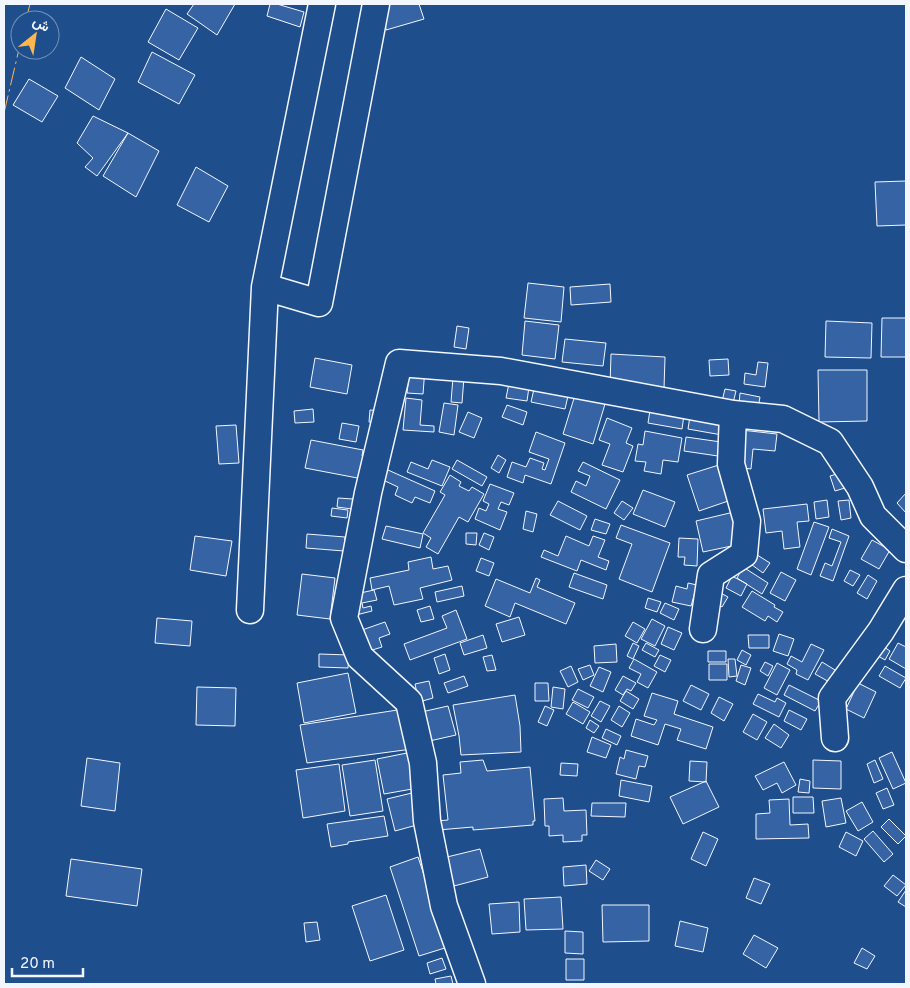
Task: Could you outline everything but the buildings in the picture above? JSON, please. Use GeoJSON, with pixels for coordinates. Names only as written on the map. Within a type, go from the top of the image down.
{"type":"FeatureCollection","features":[{"type":"Feature","properties":{"kind":"street"},"geometry":{"type":"LineString","coordinates":[[250,610],[266,287],[322,4]]}},
{"type":"Feature","properties":{"kind":"street"},"geometry":{"type":"LineString","coordinates":[[266,287],[319,303],[376,4]]}},
{"type":"Feature","properties":{"kind":"street"},"geometry":{"type":"LineString","coordinates":[[472,984],[444,906],[427,821],[422,763],[409,702],[360,657],[344,618],[368,493],[399,363],[501,371],[734,414],[782,419],[830,442],[860,487],[873,516],[906,549]]}},
{"type":"Feature","properties":{"kind":"street"},"geometry":{"type":"LineString","coordinates":[[703,630],[711,575],[744,554],[747,521],[731,464],[734,414]]}},
{"type":"Feature","properties":{"kind":"street"},"geometry":{"type":"LineString","coordinates":[[835,738],[832,698],[881,631],[906,590]]}},
{"type":"Feature","properties":{"kind":"power"},"geometry":{"type":"LineString","coordinates":[[28,10],[30,4]]}},
{"type":"Feature","properties":{"kind":"power"},"geometry":{"type":"LineString","coordinates":[[4,113],[16,60]]}}]}
